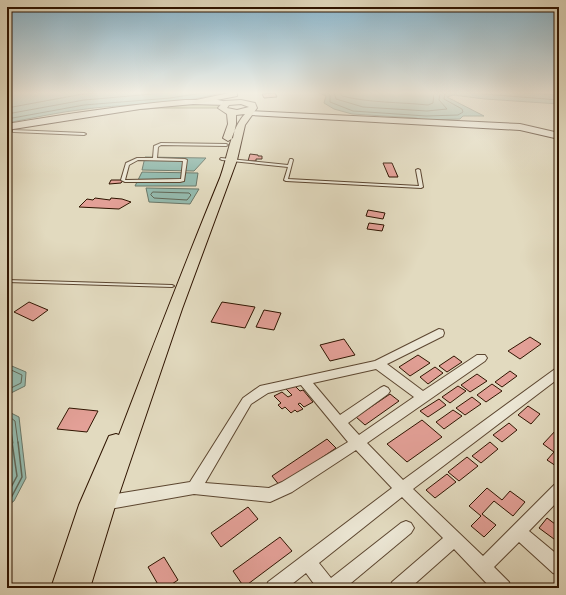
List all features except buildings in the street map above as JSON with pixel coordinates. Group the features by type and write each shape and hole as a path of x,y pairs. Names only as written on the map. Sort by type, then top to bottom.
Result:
{"main road":[{"path":"9,130 56,120"},
{"path":"9,130 65,120"},
{"path":"64,588 174,309 226,155 232,124 231,120"},
{"path":"77,588 97,504 140,388 172,286 226,155 243,120"},
{"path":"390,120 437,124 520,127 559,136"}],"street":[{"path":"194,488 247,401 264,389 378,364 439,333"},
{"path":"97,504 194,488 270,495 287,487 357,443 481,358"},
{"path":"378,364 424,398"},
{"path":"274,588 403,488 559,372"},
{"path":"304,380 357,443 483,566 503,588"},
{"path":"339,423 384,391"},
{"path":"483,566 559,490"},
{"path":"332,588 406,528"},
{"path":"518,531 559,566"},
{"path":"398,588 454,538"},
{"path":"308,563 328,588"}],"lane":[{"path":"9,130 84,134"},
{"path":"155,159 156,146 161,144 290,166"},
{"path":"136,159 155,159 186,160 183,180 135,182 123,180 127,164 136,159"},
{"path":"291,160 286,180 421,187 418,170"},
{"path":"7,281 172,286"}],"water":[{"path":"7,120 23,120 7,123"},
{"path":"145,157 206,158 194,171 142,170"},
{"path":"142,172 198,173 196,186 135,186"},
{"path":"146,188 199,189 190,204 149,202"},
{"path":"7,364 26,372 25,386 7,395"},
{"path":"7,411 19,417 26,478 14,501 7,506"}]}
